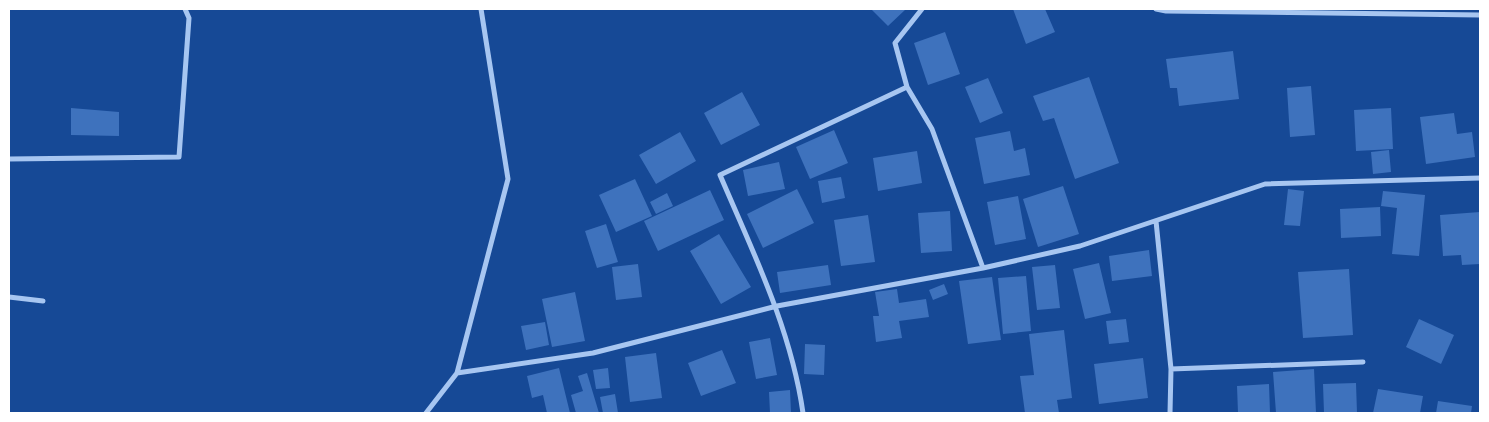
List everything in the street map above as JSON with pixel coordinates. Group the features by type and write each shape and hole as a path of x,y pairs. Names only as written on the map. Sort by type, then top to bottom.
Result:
{"street":[{"path":"9,159 179,157 189,18 185,9"},
{"path":"426,413 457,373 508,179 481,9"},
{"path":"922,9 895,43 906,87 932,128 983,268"},
{"path":"1156,9 1166,11 1480,15"},
{"path":"803,413 800,391 777,306 720,175 906,87"},
{"path":"457,373 593,353 777,306 983,268 1080,246 1265,184 1480,178"},
{"path":"1156,221 1170,369 1170,413"},
{"path":"9,297 43,301"},
{"path":"1170,369 1363,362"}],"building":[{"path":"871,9 906,9 888,26"},
{"path":"1013,9 1045,9 1055,32 1026,44"},
{"path":"945,32 960,74 928,85 914,43"},
{"path":"1233,51 1239,99 1179,106 1177,88 1170,88 1166,59"},
{"path":"1089,77 1119,163 1075,179 1054,118 1043,121 1033,96"},
{"path":"988,78 1003,113 980,123 965,87"},
{"path":"1311,86 1315,135 1290,137 1287,88"},
{"path":"742,92 760,125 721,145 704,113"},
{"path":"71,108 119,112 119,136 71,135"},
{"path":"1391,108 1393,149 1356,151 1354,110"},
{"path":"1454,113 1457,134 1472,132 1475,157 1426,164 1420,117"},
{"path":"834,130 848,163 810,179 796,147"},
{"path":"1010,131 1014,151 1025,148 1030,175 984,184 975,138"},
{"path":"680,132 696,161 656,184 639,155"},
{"path":"1389,150 1391,172 1373,174 1371,152"},
{"path":"917,151 922,183 878,191 873,158"},
{"path":"779,162 785,189 748,196 743,170"},
{"path":"841,177 845,198 822,203 818,181"},
{"path":"635,179 652,216 616,232 599,195"},
{"path":"1063,186 1079,234 1038,247 1023,199"},
{"path":"797,189 814,223 763,248 747,214"},
{"path":"1288,189 1304,191 1300,226 1284,225"},
{"path":"710,190 724,220 658,251 644,221"},
{"path":"1383,191 1425,195 1419,256 1392,254 1397,208 1381,206"},
{"path":"667,193 673,206 656,214 650,202"},
{"path":"1018,196 1026,239 995,245 987,202"},
{"path":"1380,207 1381,236 1341,238 1340,209"},
{"path":"950,211 952,251 921,253 918,213"},
{"path":"1480,212 1480,264 1462,265 1461,255 1443,256 1440,215"},
{"path":"868,215 875,262 841,266 834,220"},
{"path":"606,224 618,262 597,268 585,231"},
{"path":"719,234 751,287 721,304 690,251"},
{"path":"1149,250 1152,276 1112,281 1109,256"},
{"path":"1099,263 1111,313 1085,319 1073,269"},
{"path":"638,264 642,297 616,300 612,267"},
{"path":"828,265 831,285 780,293 777,272"},
{"path":"1055,265 1060,308 1037,310 1032,267"},
{"path":"1349,269 1353,335 1303,338 1298,272"},
{"path":"1026,276 1031,331 1003,334 998,278"},
{"path":"992,277 1001,340 968,344 959,281"},
{"path":"944,284 948,294 933,300 929,290"},
{"path":"897,289 899,303 926,299 929,317 899,321 902,338 876,342 873,316 879,316 875,292"},
{"path":"575,292 585,341 552,347 542,299"},
{"path":"1126,319 1129,342 1109,344 1106,321"},
{"path":"1419,319 1454,335 1441,364 1406,347"},
{"path":"545,322 549,345 526,350 521,326"},
{"path":"1064,330 1072,398 1057,400 1059,413 1025,413 1020,376 1034,375 1029,334"},
{"path":"770,338 777,375 756,379 749,342"},
{"path":"805,344 825,345 824,375 804,374"},
{"path":"722,350 736,383 701,396 688,363"},
{"path":"656,353 662,398 630,402 625,357"},
{"path":"1143,358 1148,398 1099,404 1094,364"},
{"path":"559,368 570,413 547,413 543,395 532,398 527,376"},
{"path":"608,368 610,388 596,389 593,370"},
{"path":"1314,369 1316,413 1276,413 1273,372"},
{"path":"587,373 599,413 576,413 571,395 583,391 578,376"},
{"path":"1356,383 1357,413 1324,413 1323,384"},
{"path":"1269,384 1270,413 1238,413 1237,386"},
{"path":"1378,389 1423,396 1420,413 1373,413"},
{"path":"790,390 791,413 770,413 769,392"},
{"path":"615,394 618,413 603,413 600,397"},
{"path":"1438,401 1472,406 1471,413 1436,413"}]}
